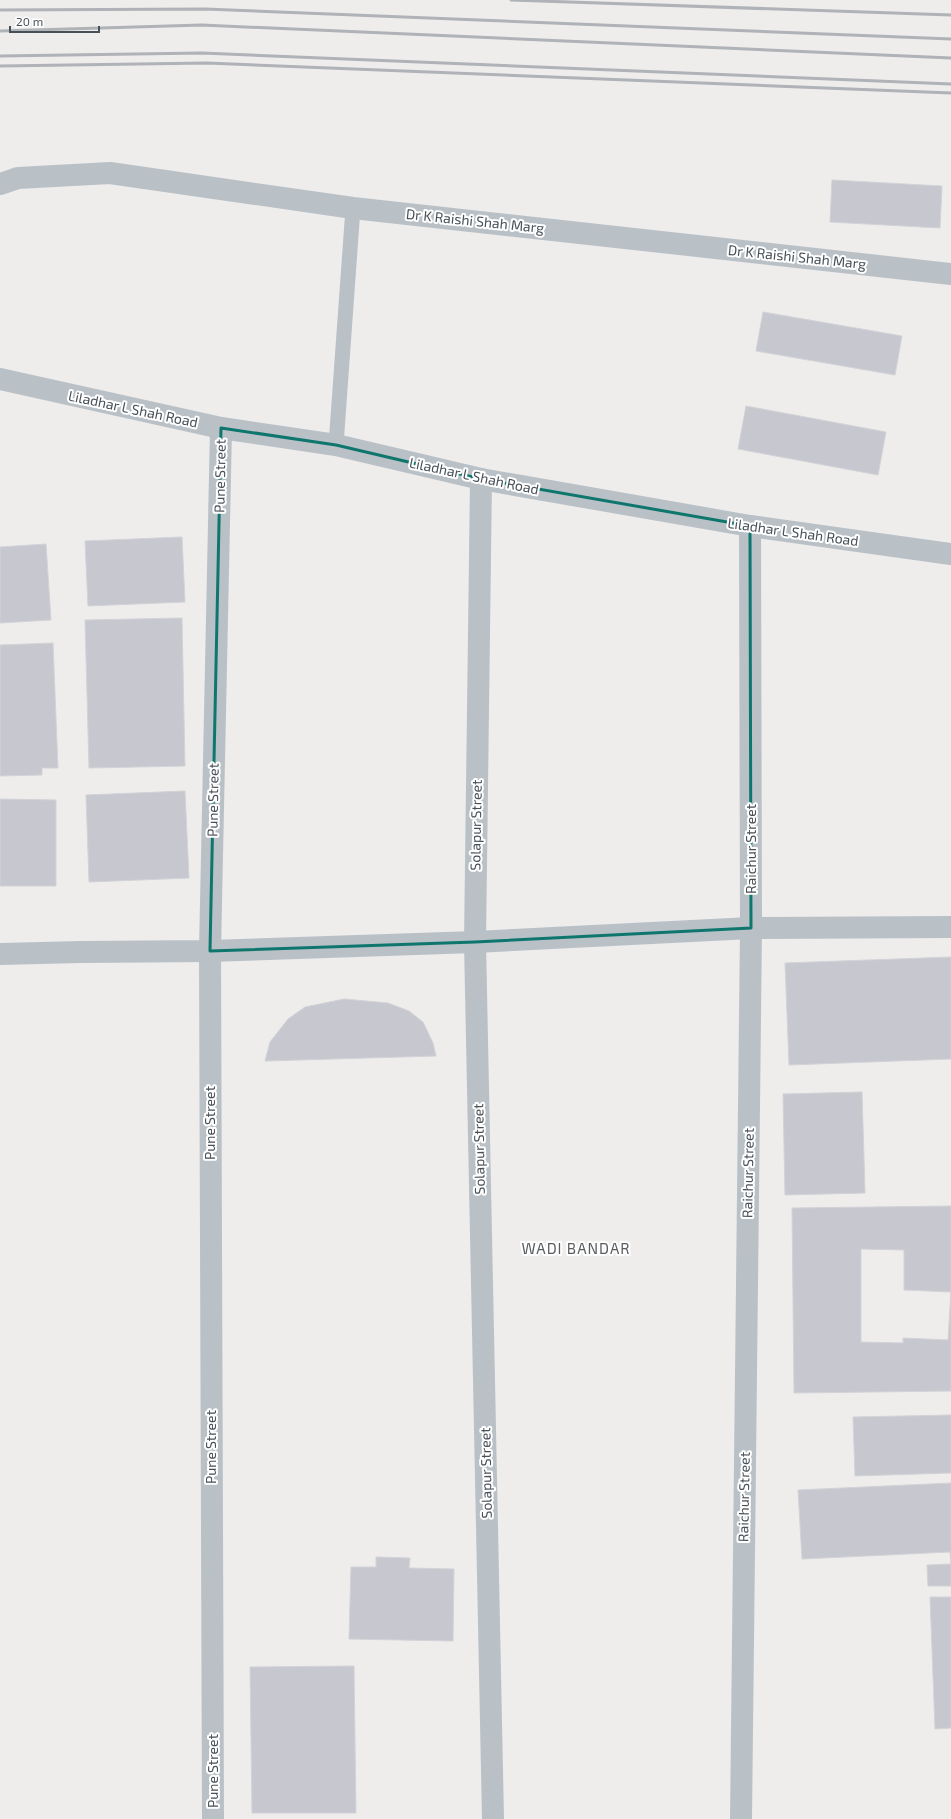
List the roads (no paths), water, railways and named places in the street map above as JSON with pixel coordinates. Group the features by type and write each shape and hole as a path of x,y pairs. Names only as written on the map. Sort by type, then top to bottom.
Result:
{"street":[{"name":"Dr K Raishi Shah Marg","path":"0,184 18,178 110,173 353,208 951,274"},
{"name":"Liladhar L Shah Road","path":"0,379 221,428 336,445 481,479 750,526 951,554"},
{"name":"Pune Street","path":"213,1819 210,951 221,428"},
{"name":"Solapur Street","path":"481,479 475,942 493,1819"},
{"name":"Raichur Street","path":"741,1819 751,928 750,526"},
{"path":"0,954 210,951 475,942 751,928 951,927"}],"lane":[{"path":"336,445 353,208"}],"railway":[{"path":"511,0 951,15"},
{"path":"0,10 205,9 951,39"},
{"path":"0,31 202,25 951,58"},
{"path":"0,56 202,53 951,84"},
{"path":"0,66 207,63 951,93"}],"district":[{"name":"WADI BANDAR","path":"576,1249"}]}
